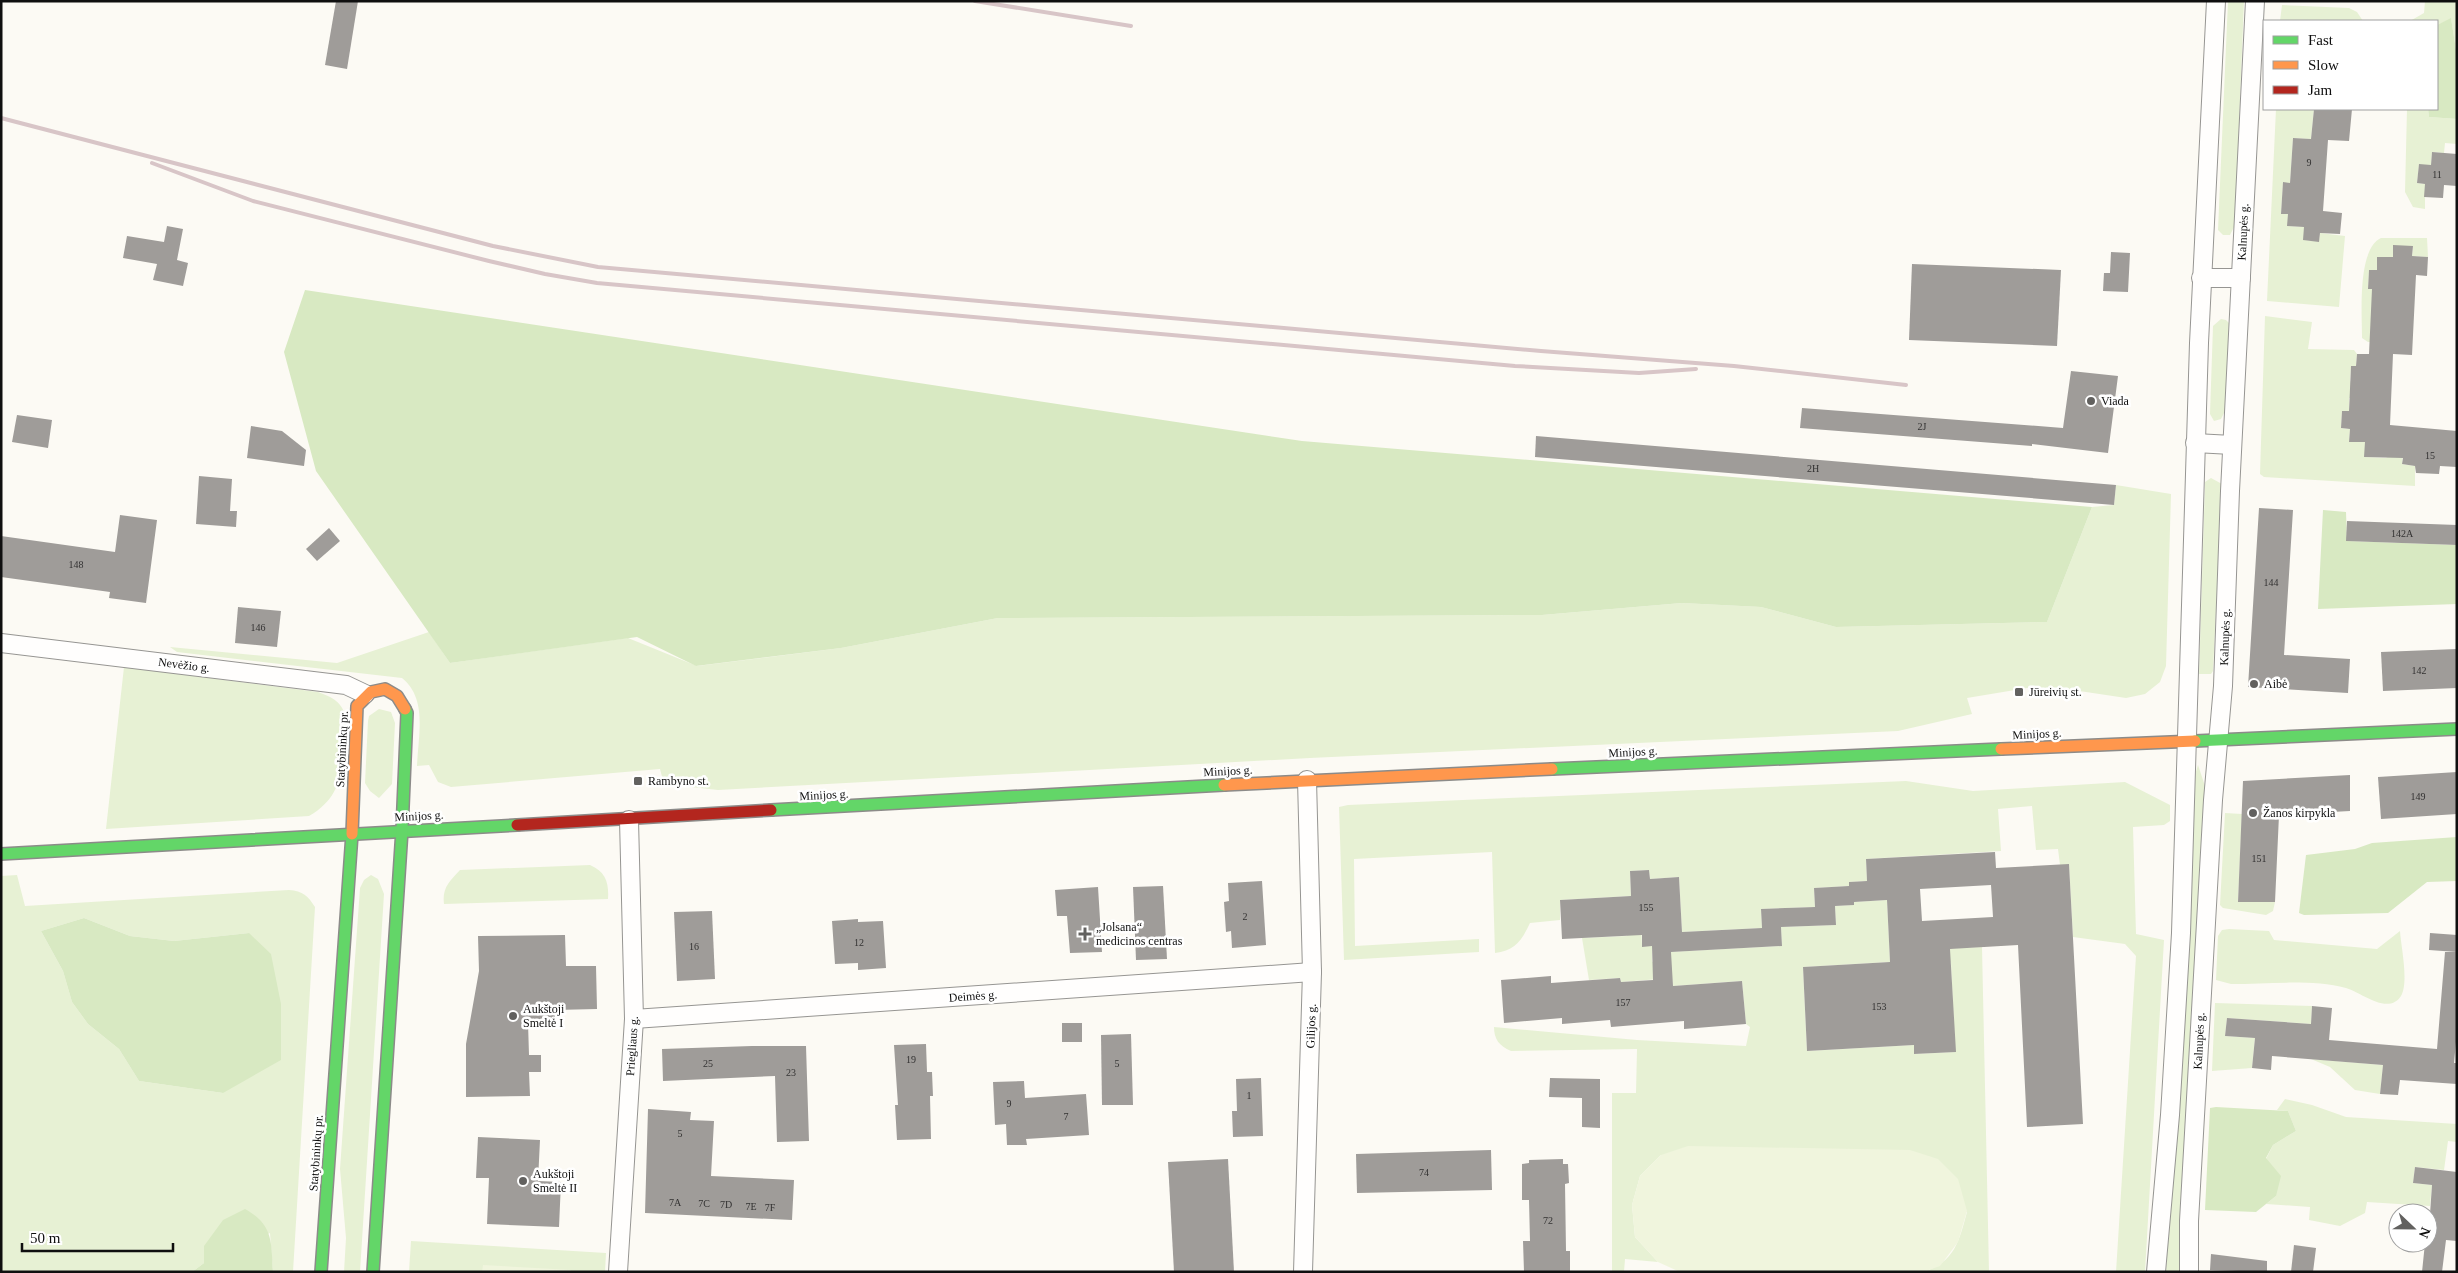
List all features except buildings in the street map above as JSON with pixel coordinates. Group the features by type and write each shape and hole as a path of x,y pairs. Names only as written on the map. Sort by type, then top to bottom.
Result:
{"main road":[{"path":"365,694 380,688 392,692 402,700 407,712 402,830 372,1272"},
{"name":"Statybininkų pr.","path":"321,1272 352,834 357,706 365,694"},
{"name":"Minijos g.","path":"1,854 402,830 629,820 1307,780 2457,729"}],"street":[{"name":"Kalnupės g.","path":"2156,1272 2170,1115 2181,934 2201,278 2216,1"},
{"name":"Kalnupės g.","path":"2189,1272 2189,1220 2212,800 2219,739 2255,1"},
{"path":"2201,278 2241,278"},
{"path":"2195,443 2232,445"},
{"name":"Nevėžio g.","path":"1,643 346,686 365,694"},
{"name":"Gilijos g.","path":"1303,1272 1312,972 1307,780"},
{"name":"Priegliaus g.","path":"618,1272 634,1019 629,820"},
{"name":"Deimės g.","path":"634,1019 1312,972"}],"green space":[{"path":"2228,1 2244,1 2235,225 2230,235 2223,235 2218,230"},
{"path":"2425,1 2457,1 2457,56 2451,19 2438,25 2438,20 2412,20 2424,13"},
{"path":"2282,5 2349,8 2357,12 2362,20 2280,20"},
{"path":"2451,18 2457,56 2457,119 2429,117 2428,110 2438,110 2438,24"},
{"path":"2276,110 2314,110 2311,139 2293,138 2290,183 2283,183 2281,213 2288,214 2288,226 2304,227 2304,240 2319,241 2320,233 2345,236 2339,307 2267,301"},
{"path":"2407,110 2428,110 2429,117 2457,119 2457,144 2445,143 2444,153 2432,152 2431,165 2419,165 2417,183 2425,184 2425,209 2413,207 2405,192"},
{"path":"2381,238 2427,238 2428,257 2412,256 2413,246 2393,246 2393,257 2377,257 2377,270 2369,270 2368,288 2372,289 2375,342 2368,342 2362,338 2362,283 2368,255 2373,244"},
{"path":"305,290 1302,441 2092,507 2047,622 1836,627 1761,607 1682,603 1542,615 998,618 841,648 696,666 637,637 450,663 316,471 284,352"},
{"path":"2265,316 2312,322 2308,349 2354,350 2357,354 2356,366 2351,367 2350,380 2355,398 2349,398 2349,411 2342,411 2341,428 2350,429 2349,442 2365,442 2365,457 2386,458 2404,446 2402,464 2415,466 2415,486 2264,477 2260,474"},
{"path":"2221,319 2229,323 2226,409 2221,419 2214,421 2210,414 2213,326"},
{"path":"2211,478 2222,484 2213,671 2211,674 2199,674 2205,482"},
{"path":"2116,485 2171,494 2166,666 2160,682 2145,694 2126,698 2066,689 2027,688 1967,698 1972,714 1898,731 1310,758 718,790 664,784 660,769 451,787 438,782 429,765 417,766 420,731 418,707 415,696 402,678 177,652 170,647 337,663 429,632 450,663 628,638 697,666 841,648 998,618 1542,615 1682,603 1761,607 1836,627 2047,622 2092,507 2114,505"},
{"path":"2323,510 2346,512 2347,541 2457,545 2457,604 2318,609"},
{"path":"124,667 318,692 332,698 340,704 346,719 341,774 331,797 322,807 309,816 106,829"},
{"path":"379,709 391,712 395,723 392,784 379,798 370,791 365,783 368,721 369,716"},
{"path":"2198,765 2206,789 2181,1272 2166,1272 2192,785"},
{"path":"1906,781 1973,791 2125,782 2170,805 2170,821 2164,825 2133,827 2136,934 2164,940 2145,1272 2116,1272 2136,956 2125,944 2073,937 2069,865 2060,865 2058,849 2036,850 2032,806 1998,809 2001,851 1866,859 1867,881 1849,882 1849,886 1814,888 1815,907 1761,909 1762,928 1682,932 1679,877 1650,879 1649,870 1630,871 1631,896 1560,900 1560,920 1530,923 1517,944 1508,950 1495,953 1492,852 1354,859 1355,946 1479,939 1479,952 1344,960 1339,807 1348,805"},
{"path":"2225,813 2242,814 2238,901 2275,902 2273,911 2266,915 2223,908 2220,905"},
{"path":"2457,837 2457,881 2427,882 2388,913 2304,915 2299,913 2306,855 2355,849 2372,843"},
{"path":"590,865 603,875 607,883 608,899 444,904 445,889 460,870"},
{"path":"17,875 25,906 289,890 302,893 315,907 293,1272 273,1272 270,1233 204,1263 192,1272 1,1272 1,876","holes":["84,918 130,936 174,941 249,933 223,1093 139,1081 119,1049 88,1024 72,1002 63,971 41,931"]},
{"path":"371,875 378,879 384,894 360,1272 344,1272 346,1238 340,1169 360,888 364,880"},
{"path":"1887,900 1890,962 1803,967 1807,1051 1914,1045 1915,1054 1955,1052 1951,963 1938,949 1982,947 1989,1272 1923,1272 1934,1268 1949,1256 1958,1241 1967,1212 1661,1155 1640,1176 1632,1205 1635,1237 1658,1262 1625,1259 1624,1272 1612,1272 1612,1093 1636,1093 1637,1049 1511,1051 1498,1042 1494,1027 1637,1040 1746,1046 1750,1027 1746,1024 1742,981 1673,986 1672,978 1621,982 1620,978 1589,980 1582,938 1627,936 1627,925 1641,924 1642,946 1652,946 1652,962 1669,952 1782,946 1781,927 1836,925 1835,906 1853,905 1854,902"},
{"path":"84,918 130,936 174,941 249,933 271,954 281,1004 281,1060 223,1093 139,1081 119,1049 88,1024 72,1002 63,971 41,931"},
{"path":"2222,930 2269,931 2274,940 2377,949 2400,931 2404,964 2404,982 2401,996 2396,1002 2389,1004 2374,1001 2352,990 2333,985 2304,983 2231,984 2216,980 2218,936"},
{"path":"2215,1003 2312,1006 2311,1024 2227,1018 2225,1036 2255,1038 2252,1068 2212,1071"},
{"path":"2311,1059 2383,1065 2380,1094 2355,1090 2330,1067"},
{"path":"2285,1099 2312,1105 2346,1117 2457,1124 2457,1142 2448,1141 2444,1170 2415,1167 2413,1183 2432,1185 2430,1203 2367,1202 2365,1213 2340,1226 2309,1220 2310,1207 2266,1204 2276,1196 2266,1159 2273,1145 2296,1131 2288,1111 2277,1110"},
{"path":"2210,1108 2288,1111 2296,1131 2273,1145 2266,1158 2281,1176 2276,1196 2256,1212 2205,1210"},
{"path":"1688,1146 1910,1150 1938,1159 1958,1179 1967,1211 1958,1242 1940,1266 1923,1272 1680,1272 1658,1262 1635,1237 1632,1205 1640,1176 1661,1155"},
{"path":"245,1209 254,1215 266,1228 271,1244 273,1272 192,1272 204,1263 204,1246 223,1220"},
{"path":"411,1241 606,1253 605,1272 409,1272"},
{"path":"483,1265 571,1270 571,1272 482,1272"}],"railway":[{"path":"975,1 1131,26"},
{"path":"1,118 493,246 598,267 1541,351 1734,366 1906,385"},
{"path":"152,163 253,201 489,261 545,274 597,283 1515,366 1639,373 1696,369"}],"traffic: fast":[{"path":"402,830 407,713 405,709"},
{"path":"2195,741 2457,729"},
{"path":"1552,769 2001,749"},
{"path":"771,810 1224,785"},
{"path":"1,854 517,825"},
{"path":"373,1272 402,830"},
{"path":"321,1272 352,834"}],"traffic: slow":[{"path":"352,834 357,706 371,692 385,689 397,696 405,709"},
{"path":"2001,749 2195,741"},
{"path":"1224,785 1552,769"}],"traffic: jam":[{"path":"517,825 771,810"}],"place":[{"name":"Viada","path":"2091,401"},
{"name":"Aibė","path":"2254,684"},
{"name":"Jūreivių st.","path":"2019,692"},
{"name":"Rambyno st.","path":"638,781"},
{"name":"Žanos kirpykla","path":"2253,813"},
{"name":"„Jolsana“ medicinos centras","path":"1085,934"},
{"name":"Aukštoji Smeltė I","path":"513,1016"},
{"name":"Aukštoji Smeltė II","path":"523,1181"}]}
